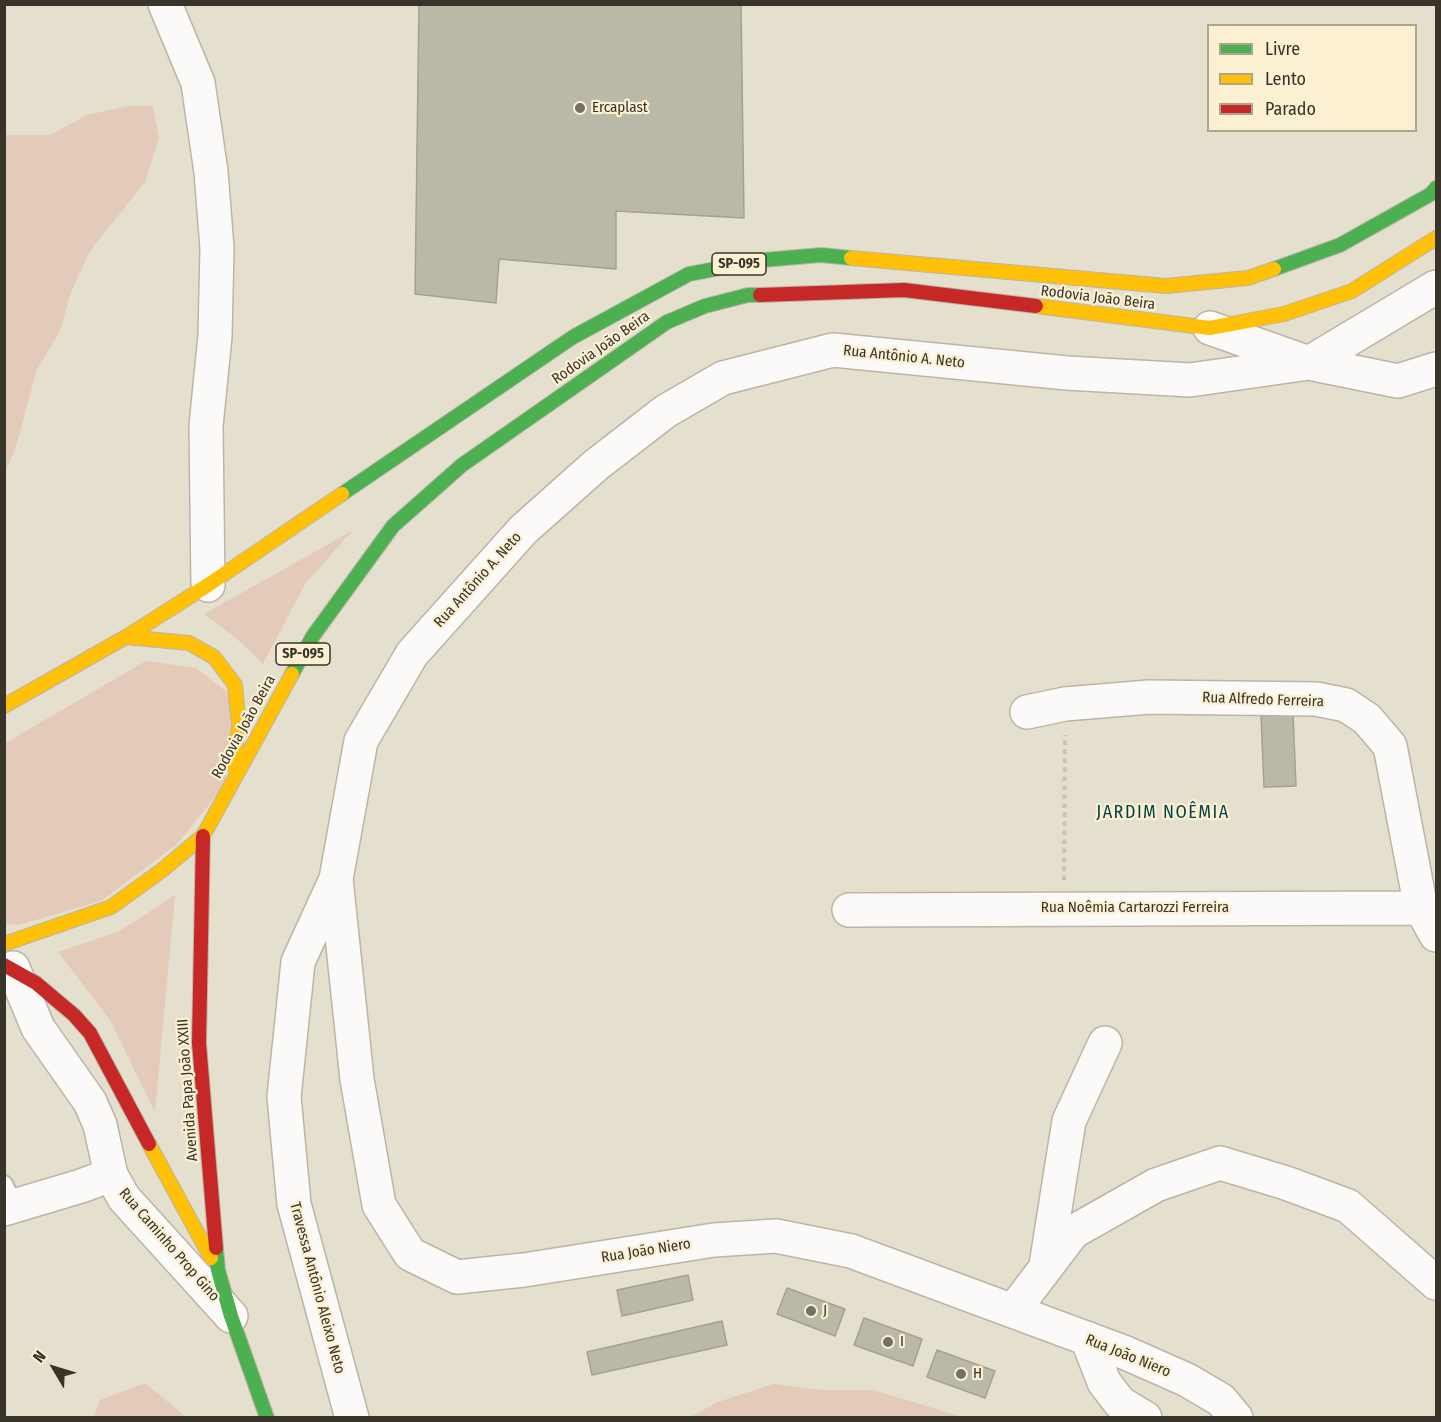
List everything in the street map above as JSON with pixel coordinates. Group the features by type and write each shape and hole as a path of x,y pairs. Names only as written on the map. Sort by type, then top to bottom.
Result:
{"main road":[{"name":"Rodovia João Beira","path":"4,706 126,637 208,585 573,337 689,274 763,260 821,255 1166,286 1248,278 1340,245 1431,194 1437,188"},
{"name":"Rodovia João Beira","path":"7,959 111,907 161,871 203,836 313,636 393,526 462,465 667,322 705,306 748,295 904,290 1210,328 1284,314 1352,291 1437,238"},
{"path":"126,637 189,643 214,657 235,685 239,726 227,790"},
{"name":"Avenida Papa João XXIII","path":"203,836 199,1043 218,1270 231,1316 267,1418"},
{"name":"Avenida Papa João XXIII","path":"7,959 74,1014 90,1034 218,1270"}],"street":[{"path":"165,4 198,83 211,172 217,237 215,336 206,426 208,585"},
{"name":"Rua Antônio A. Neto","path":"336,879 361,741 412,654 523,530 596,465 666,411 723,378 833,350 1067,373 1190,380 1309,363 1437,287"},
{"path":"1210,328 1309,363 1398,381 1437,369"},
{"name":"Rua Alfredo Ferreira","path":"1027,712 1065,704 1149,697 1316,699 1346,705 1367,719 1390,746 1429,921"},
{"name":"Rua João Niero","path":"336,879 357,1079 379,1205 410,1254 457,1277 524,1270 714,1240 776,1236 851,1251 1126,1353 1187,1380 1221,1400 1236,1418"},
{"name":"Travessa Antônio Aleixo Neto","path":"336,879 298,962 284,1097 294,1204 351,1418"},
{"name":"Rua Noêmia Cartarozzi Ferreira","path":"849,910 1064,908 1429,921"},
{"path":"7,959 38,1028 90,1102 100,1125 111,1175"},
{"path":"1045,1269 1069,1121 1105,1043"},
{"path":"1013,1311 1073,1232 1156,1185 1220,1163 1286,1183 1348,1206 1437,1283"},
{"name":"Rua Caminho Prop Gino","path":"8,1200 81,1186 111,1175 124,1198 231,1316"},
{"path":"1087,1338 1104,1382 1120,1403 1145,1418"}],"path":[{"path":"1064,908 1065,704"}],"shaded area":[{"path":"128,106 153,106 159,138 145,182 90,251 71,292 60,331 37,369 15,450 5,472 5,135 50,135 87,115"},
{"path":"352,531 305,584 263,664 237,639 204,614"},
{"path":"146,661 196,668 232,696 225,785 177,844 101,901 19,925 5,924 4,744"},
{"path":"175,895 155,1112 110,1020 58,952 120,931"},
{"path":"145,1383 186,1417 94,1417 100,1400"},
{"path":"774,1384 822,1390 874,1390 962,1417 690,1417 718,1402"}],"building":[{"name":"Ercaplast","path":"419,4 741,4 744,218 616,211 616,269 499,259 496,303 415,294"},
{"path":"1293,714 1296,786 1264,787 1261,716"},
{"path":"688,1275 693,1300 622,1316 617,1290"},
{"name":"J","path":"787,1288 845,1309 835,1336 777,1314"},
{"name":"I","path":"864,1318 922,1339 913,1366 854,1345"},
{"path":"722,1321 727,1345 592,1375 587,1352"},
{"name":"H","path":"937,1350 995,1371 985,1398 927,1377"}],"traffic: fast":[{"path":"1274,269 1340,245 1431,194 1436,188"},
{"path":"342,494 573,337 689,274 763,260 821,255 851,258"},
{"path":"292,674 313,636 393,526 462,465 667,322 705,306 748,295 760,295"},
{"path":"216,1248 218,1270 231,1316 267,1418"}],"traffic: slow":[{"path":"1036,306 1210,328 1284,314 1352,291 1436,238"},
{"path":"851,258 1166,286 1248,278 1274,269"},
{"path":"4,706 126,637 208,585 342,494"},
{"path":"126,637 189,643 214,657 235,685 239,726 232,765"},
{"path":"4,944 111,907 161,871 203,836 292,674"},
{"path":"149,1144 211,1258"}],"traffic: jam":[{"path":"760,295 904,290 1036,306"},
{"path":"203,836 199,1043 216,1248"},
{"path":"4,965 36,983 74,1015 90,1033 149,1144"}],"place":[{"name":"Ercaplast","path":"580,108"},
{"name":"J","path":"811,1311"},
{"name":"I","path":"888,1342"},
{"name":"H","path":"961,1374"}],"district":[{"name":"JARDIM NOÊMIA","path":"1163,813"}]}
